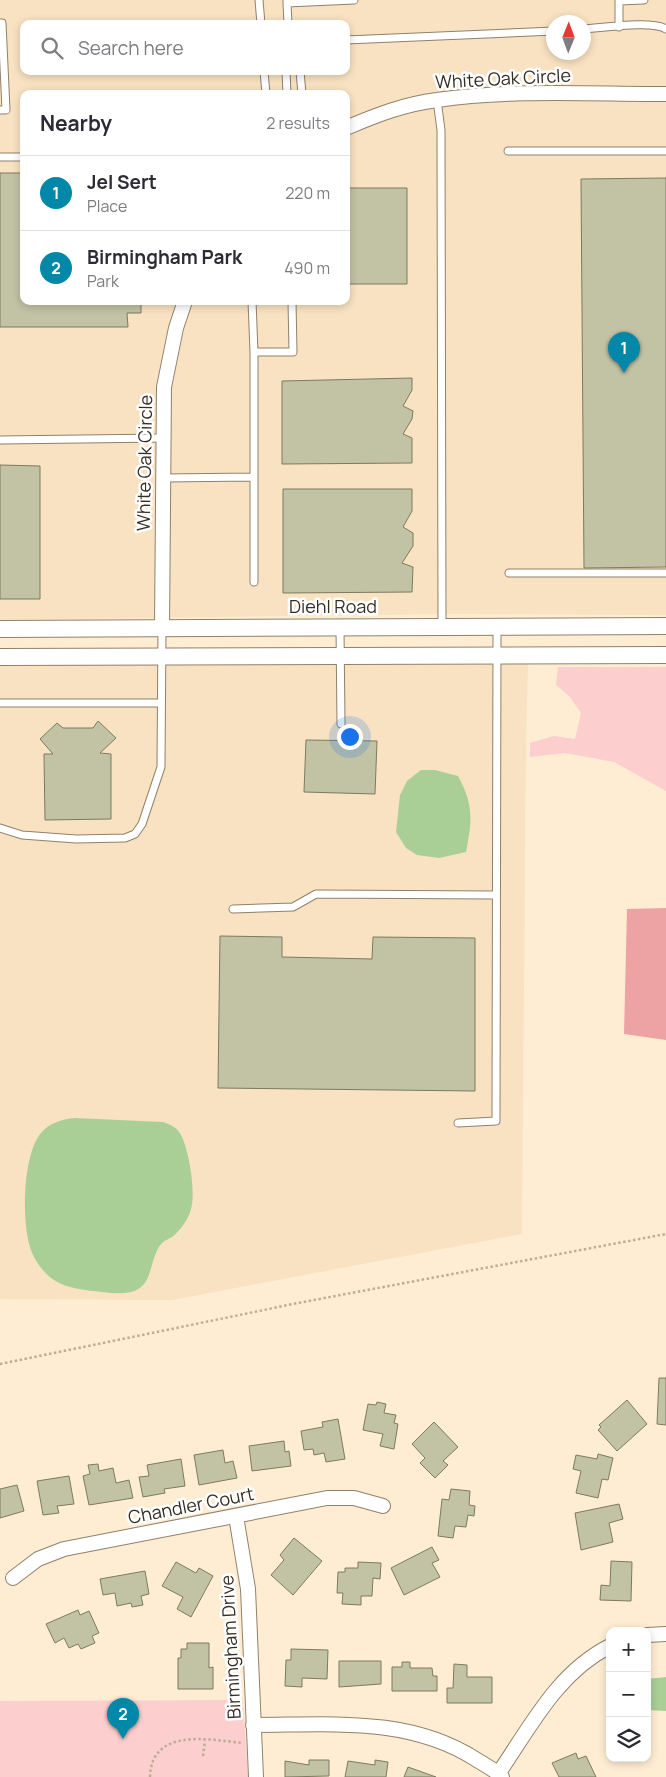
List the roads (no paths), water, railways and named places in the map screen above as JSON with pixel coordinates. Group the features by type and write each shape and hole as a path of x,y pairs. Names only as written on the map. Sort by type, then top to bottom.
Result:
{"street":[{"name":"White Oak Circle","path":"350,126 378,114 437,100 508,95 666,94"},
{"name":"White Oak Circle","path":"162,628 164,398 168,363 184,305"},
{"name":"Diehl Road","path":"0,629 666,626"},
{"path":"0,657 666,654"},
{"name":"Chandler Court","path":"13,1578 38,1559 64,1549 340,1497 383,1506"},
{"name":"Birmingham Drive","path":"236,1516 248,1589 256,1777"},
{"path":"651,1635 666,1634"},
{"path":"253,1725 366,1725 403,1730 451,1745 500,1775 558,1685 584,1661 606,1648"}],"lane":[{"path":"259,0 261,20"},
{"path":"288,20 287,2 354,0"},
{"path":"619,27 619,1 644,0"},
{"path":"0,24 2,23 2,72 6,110 0,110"},
{"path":"591,29 662,26 666,29"},
{"path":"350,40 546,31"},
{"path":"264,75 266,90"},
{"path":"286,75 287,90"},
{"path":"300,75 302,90"},
{"path":"437,100 441,130 442,627"},
{"path":"508,151 666,150"},
{"path":"0,157 20,157"},
{"path":"252,305 254,352 254,582"},
{"path":"254,352 293,352 292,305"},
{"path":"0,440 163,438"},
{"path":"164,478 253,477"},
{"path":"509,573 666,573"},
{"path":"458,1123 496,1121 497,626"},
{"path":"340,627 341,724"},
{"path":"0,828 22,835 76,839 125,838 135,834 142,824 161,767 162,628"},
{"path":"0,703 162,703"},
{"path":"233,908 293,907 316,894 495,895"}],"place":[{"name":"Jel Sert","path":"624,373"},
{"name":"Birmingham Park","path":"123,1739"}]}
